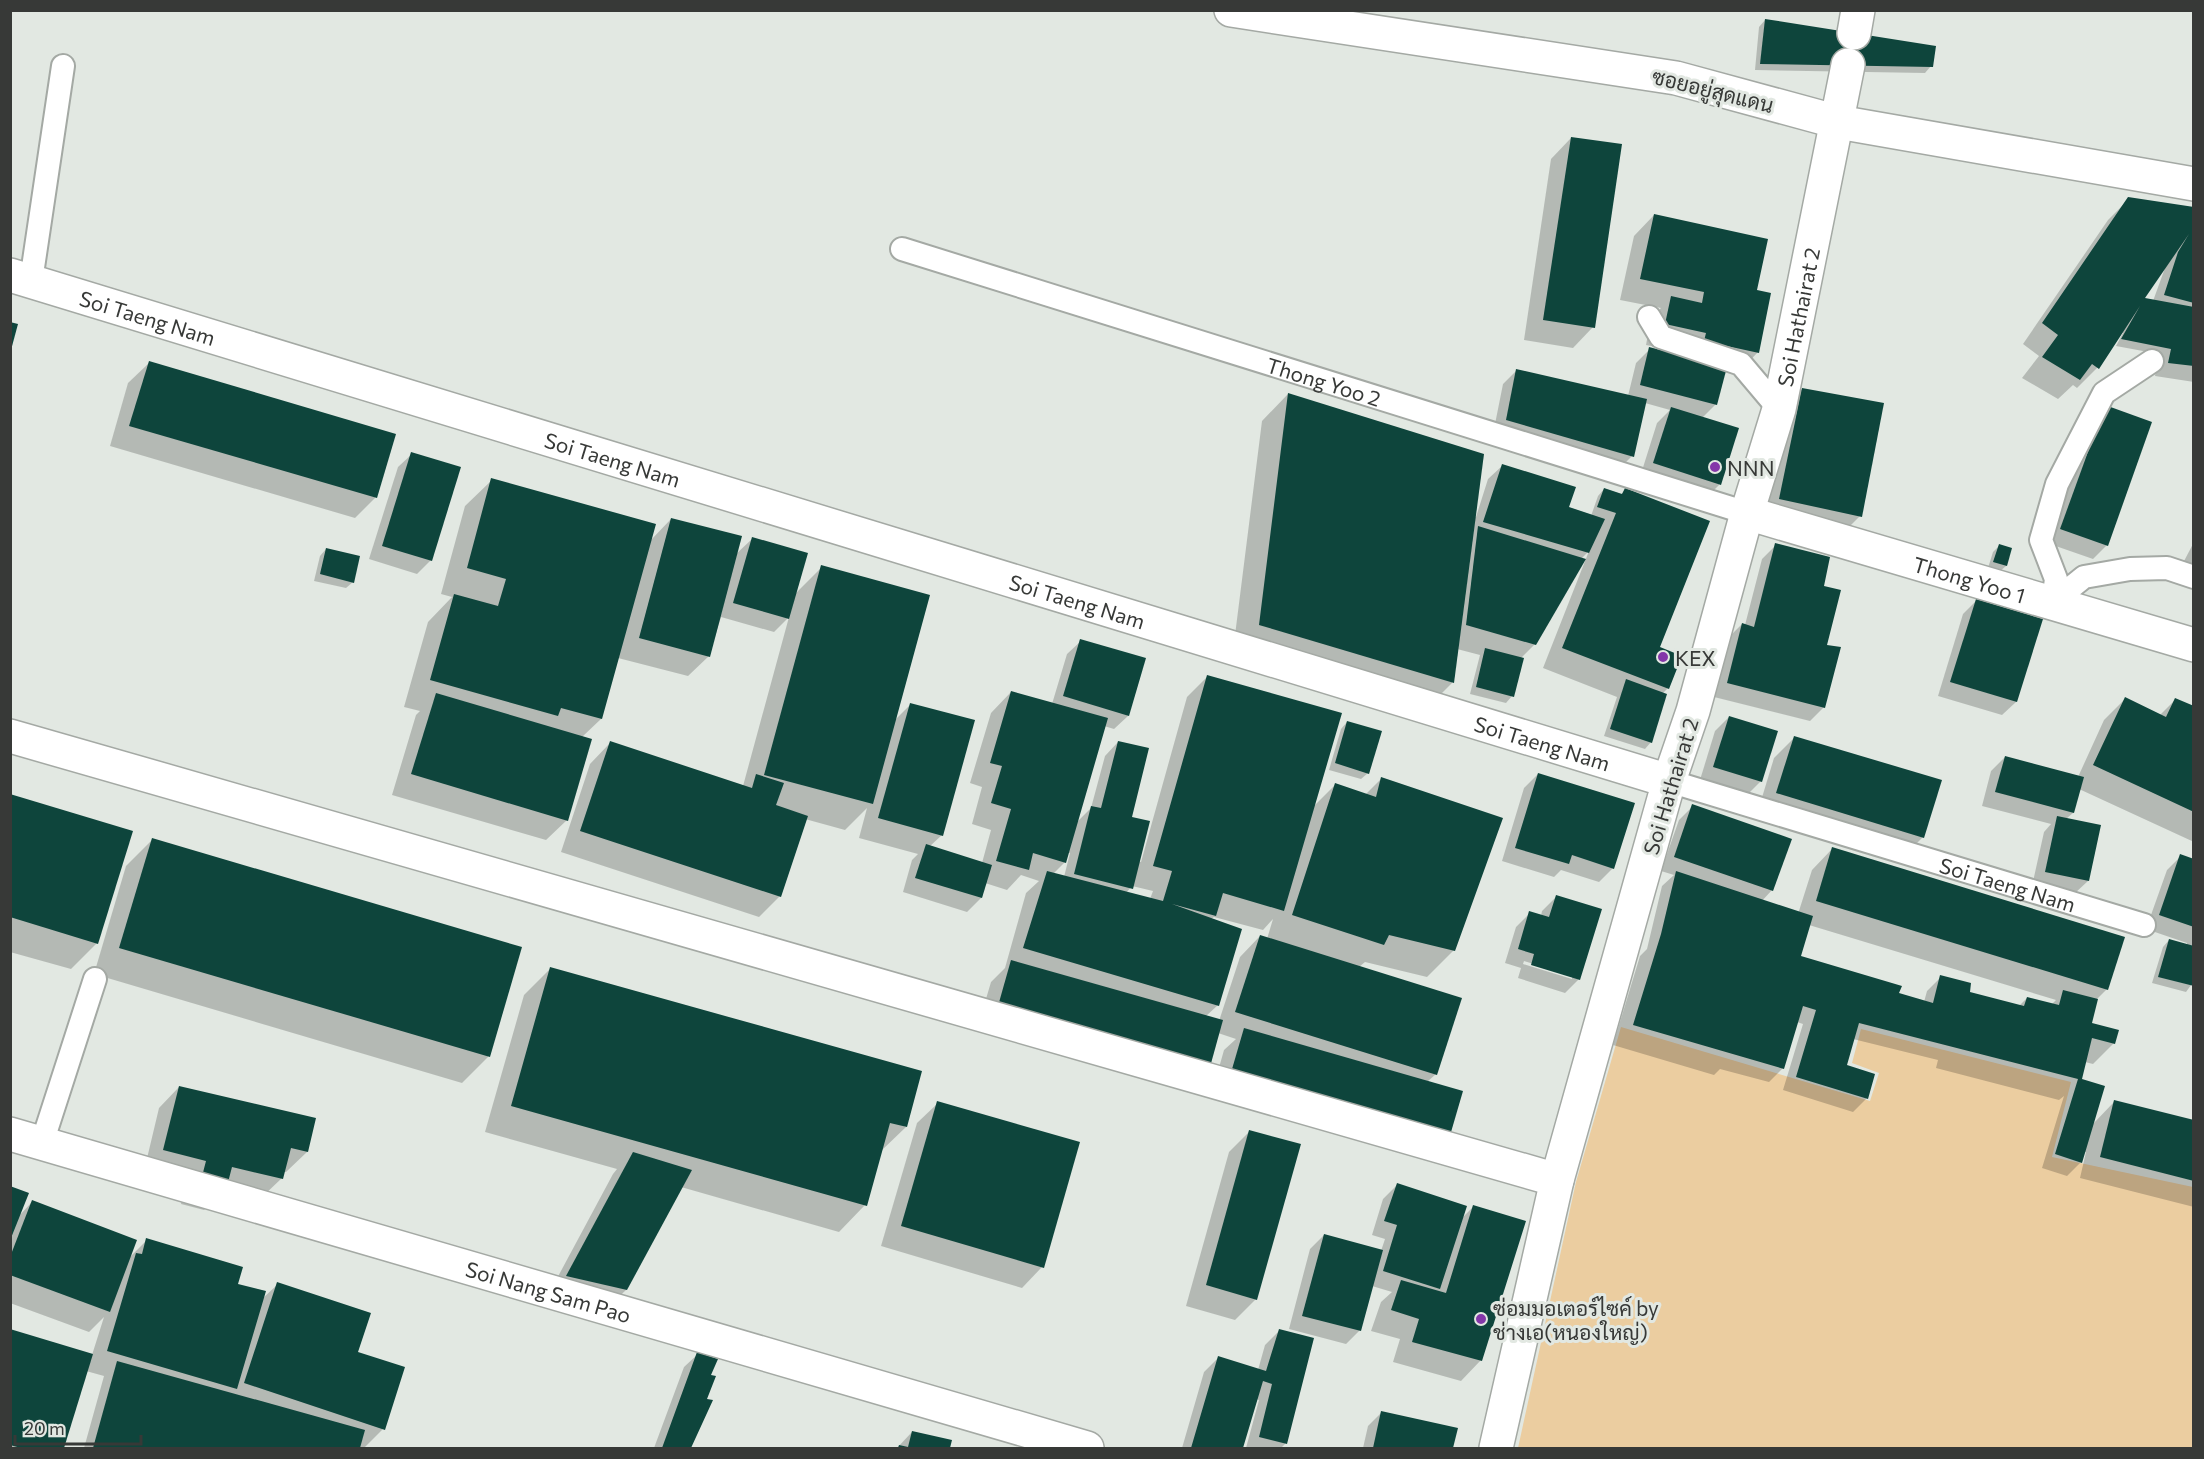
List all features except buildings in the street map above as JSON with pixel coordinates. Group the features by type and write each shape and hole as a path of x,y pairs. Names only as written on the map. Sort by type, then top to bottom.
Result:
{"street":[{"name":"ซอยอยู่สุดแดน","path":"1231,10 1288,15 1676,78 1838,122 2193,184"},
{"name":"Soi Hathairat 2","path":"1496,1449 1557,1180 1669,781 1693,711 1747,513 1779,409 1848,65"},
{"name":"Soi Taeng Nam","path":"21,278 1669,781"},
{"name":"Thong Yoo 1","path":"1747,513 2193,645"},
{"path":"10,736 1557,1180"},
{"name":"Soi Nang Sam Pao","path":"10,1134 1087,1449"}],"lane":[{"path":"21,278 63,66"},
{"name":"Thong Yoo 2","path":"902,249 1747,513"},
{"path":"1648,317 1661,337 1741,364 1779,409"},
{"path":"2053,602 2056,579 2041,540 2057,484 2104,393 2152,361"},
{"path":"2053,602 2084,577 2130,569 2167,568 2193,577"},
{"name":"Soi Taeng Nam","path":"1669,781 2144,925"},
{"path":"42,1143 95,979"}],"shaded area":[{"path":"1621,1027 1870,1101 1879,1073 1852,1063 1861,1029 2071,1082 2052,1157 2193,1187 2193,1448 1518,1448 1576,1182"}],"place":[{"name":"NNN","path":"1715,467"},
{"name":"KEX","path":"1663,657"},
{"name":"ซ่อมมอเตอร์ไซค์ by ช่างเอ(หนองใหญ่)","path":"1481,1319"}]}
